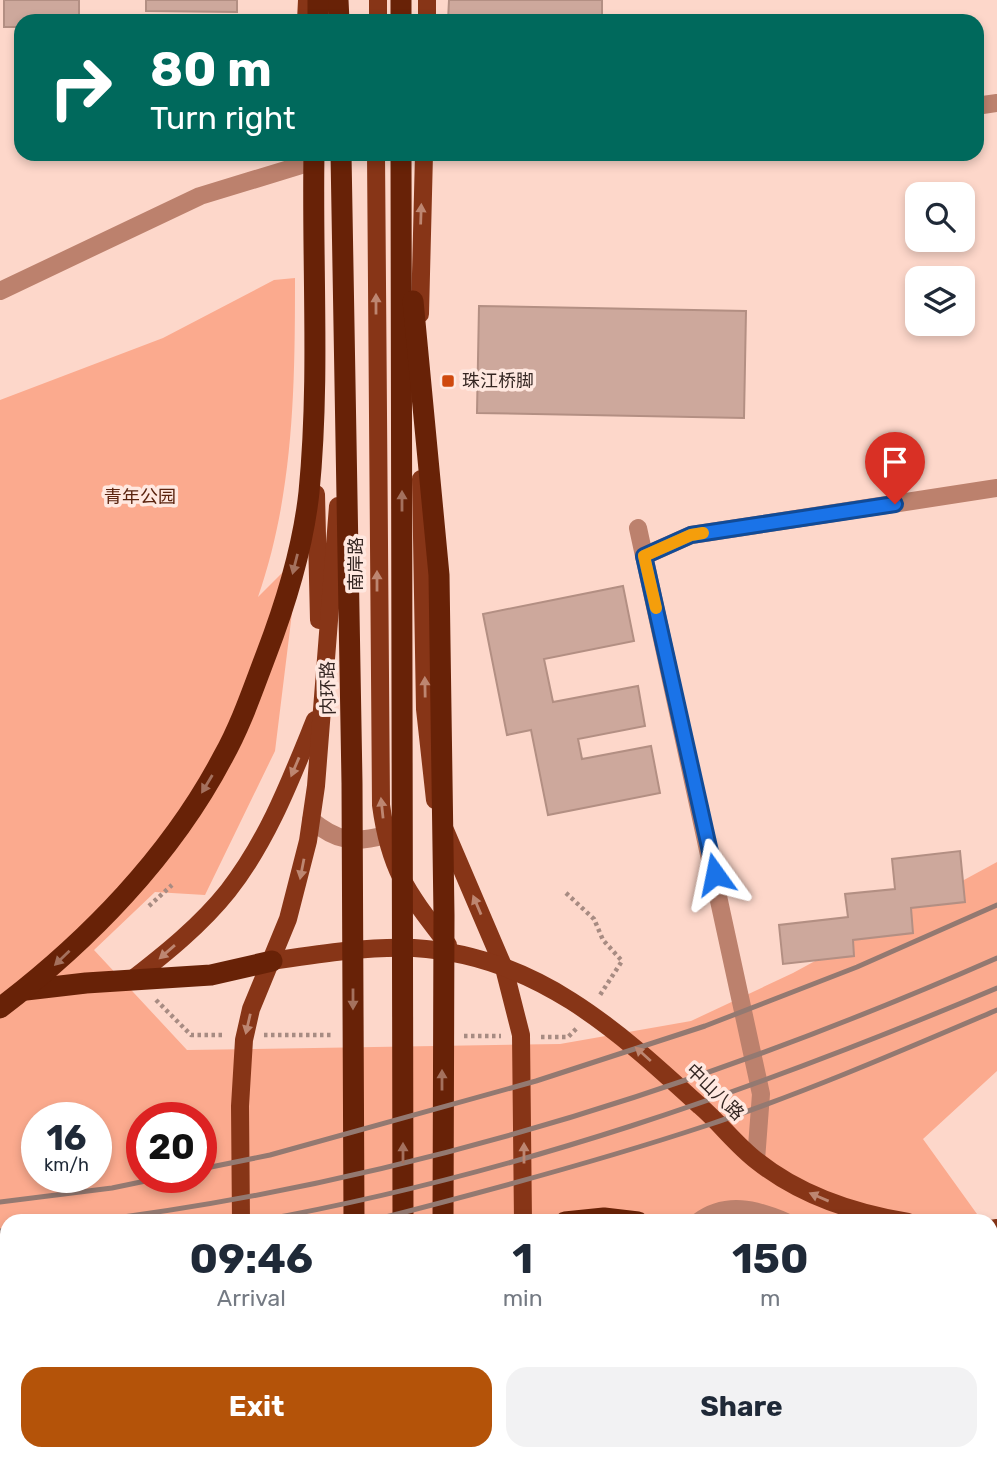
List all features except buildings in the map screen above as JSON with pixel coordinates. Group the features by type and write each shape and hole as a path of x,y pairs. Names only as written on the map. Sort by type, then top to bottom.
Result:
{"highway":[{"path":"0,1008 67,953 159,853 223,757 273,635 303,531 310,469 308,161"},
{"name":"内环路","path":"340,161 352,783 354,1214"},
{"path":"401,161 403,1214"},
{"path":"400,202 428,439 439,575 444,915 443,1214"},
{"path":"0,996 35,988 211,975 272,961"}],"main road":[{"path":"130,981 194,927 244,870 265,833 321,704 308,161"},
{"name":"南岸路","path":"241,1214 240,1093 244,1040 251,1009 272,961 300,881 311,820 338,515 340,161"},
{"name":"南岸路","path":"376,161 378,732 385,835 393,865 415,902 454,954"},
{"path":"376,225 417,161"},
{"path":"422,161 419,281 425,709 429,761 436,802 448,839 504,968 521,1035 523,1214"},
{"path":"376,358 419,281"},
{"name":"中山八路","path":"272,961 368,950 414,948 454,954 504,968 578,1003 643,1054 756,1160 782,1179 843,1207 873,1214"}],"street":[{"path":"0,291 200,196 297,161"},
{"path":"644,556 691,535 997,488"},
{"path":"638,527 761,1094 756,1160"},
{"path":"311,820 344,841 364,841 385,835"},
{"path":"708,1214 728,1208 752,1209 765,1214"}],"path":[{"path":"566,893 594,919 603,940 622,961"}],"green space":[{"name":"青年公园","path":"295,278 293,399 286,479 270,558 258,597 299,556 275,751 205,895 155,892 94,950 187,1050 560,1044 691,1021 793,973 997,862 997,1071 923,1139 977,1214 0,1214 0,400 163,338 274,280"}],"railway":[{"path":"217,1166 270,1155 536,1081 705,1026 857,967 997,905"},
{"path":"140,1214 319,1183 435,1156 550,1124 664,1088 776,1048 997,958"},
{"path":"292,1214 443,1180 538,1155 631,1126 815,1061 997,988"},
{"path":"396,1214 621,1153 705,1126 816,1086 997,1010"},
{"path":"0,1202 126,1185"}],"slow traffic":[{"path":"656,608 644,556 691,535 703,533"}],"place":[{"name":"珠江桥脚","path":"448,381"}],"route":[{"path":"715,874 644,556 691,535 895,504"}]}
